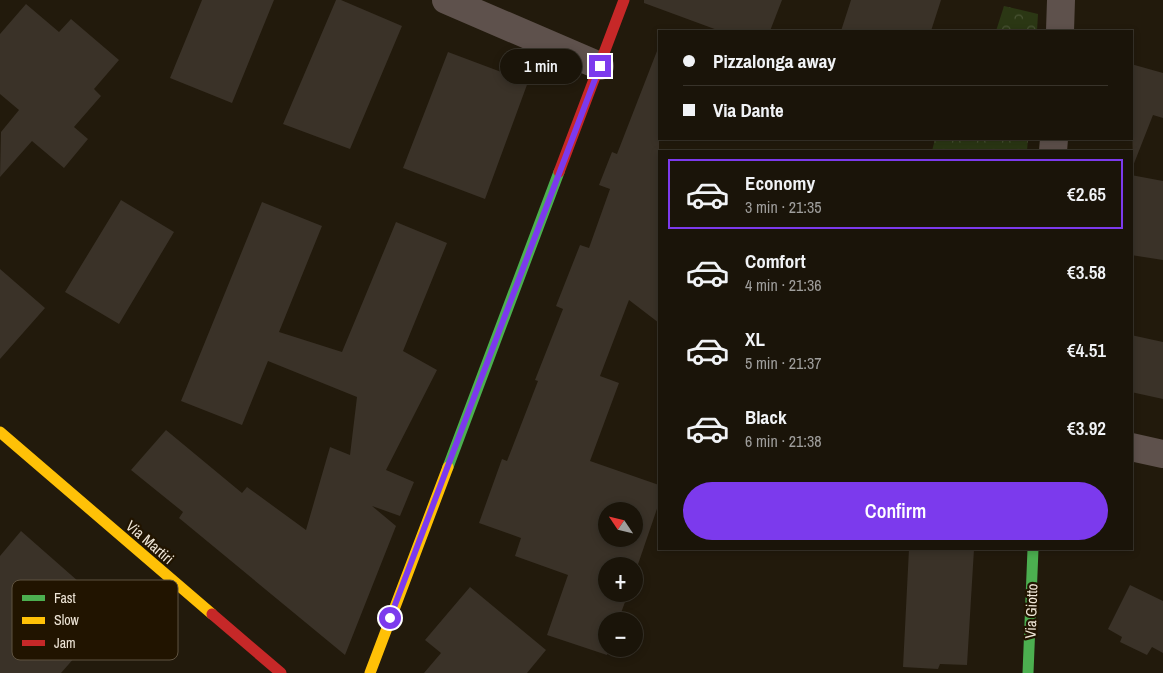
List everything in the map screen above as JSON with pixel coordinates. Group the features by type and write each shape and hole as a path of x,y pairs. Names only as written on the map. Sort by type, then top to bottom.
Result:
{"street":[{"path":"446,0 600,66"},
{"path":"370,673 624,0"},
{"path":"1060,30 1062,0"},
{"name":"Via Martiri","path":"0,432 173,580"},
{"path":"1133,447 1163,454"},
{"name":"Via Giotto","path":"1028,673 1033,550"},
{"name":"Via Martiri","path":"178,585 281,673"}],"green space":[{"path":"1004,6 1038,14 1037,30 996,30"},
{"path":"935,140 1028,140 1027,150 932,150"}],"building":[{"path":"202,0 274,0 232,103 170,78"},
{"path":"336,0 341,0 402,26 350,149 283,124"},
{"path":"644,0 782,0 770,30 717,30 644,3"},
{"path":"851,0 941,0 931,30 841,30"},
{"path":"26,4 59,32 71,19 119,60 94,89 101,96 74,127 88,139 64,168 32,141 0,177 1,132 19,110 0,94 0,34"},
{"path":"657,51 659,140 658,322 629,300 600,376 619,383 590,461 658,485 658,506 641,557 598,557 598,602 625,602 621,612 598,612 598,652 547,635 568,575 515,556 521,538 479,523 502,459 507,461 538,381 535,380 563,309 556,306 580,245 589,248 610,189 599,185 612,152 617,154"},
{"path":"448,52 528,82 485,199 403,168"},
{"path":"1133,65 1163,73 1163,118 1153,115 1133,166"},
{"path":"1133,175 1163,181 1163,260 1133,255"},
{"path":"121,200 174,232 119,324 65,292"},
{"path":"262,202 322,226 279,332 342,352 396,222 447,243 403,351 437,370 386,470 414,482 400,516 372,506 396,526 345,655 179,518 183,512 131,470 166,430 242,493 247,487 306,530 330,447 350,455 357,397 268,361 242,425 181,401"},
{"path":"0,269 45,308 0,359"},
{"path":"1133,335 1163,342 1163,399 1133,392"},
{"path":"21,531 77,580 12,580 12,660 72,660 61,673 0,673 0,556"},
{"path":"909,550 974,550 967,665 940,664 938,669 903,667"},
{"path":"1130,585 1163,601 1163,653 1152,647 1147,655 1120,642 1122,637 1108,629"},
{"path":"470,587 546,650 527,673 424,673 441,653 425,640"}],"traffic: fast":[{"path":"448,467 559,172"},
{"path":"1028,673 1033,550"}],"traffic: slow":[{"path":"0,432 172,580"},
{"path":"370,673 448,467"},
{"path":"178,585 212,614"}],"traffic: jam":[{"path":"559,172 624,0"},
{"path":"212,614 281,673"}],"route":[{"path":"390,618 600,66"}]}
